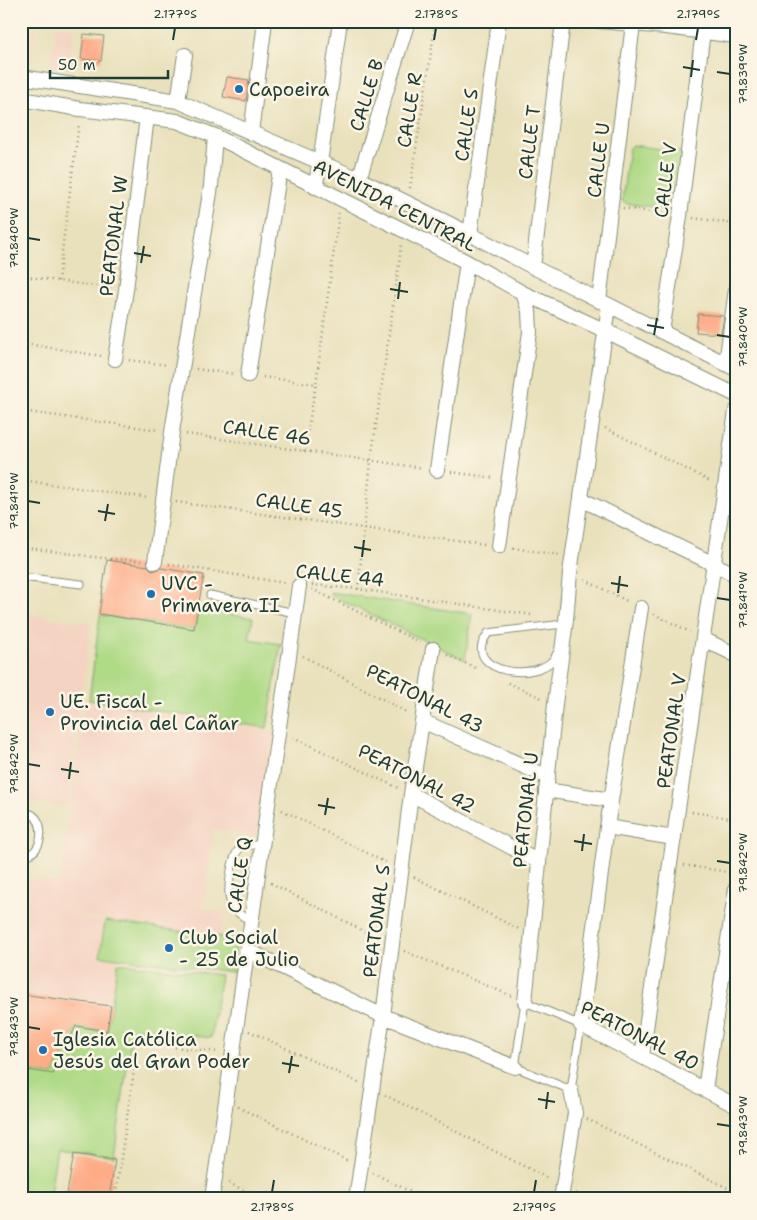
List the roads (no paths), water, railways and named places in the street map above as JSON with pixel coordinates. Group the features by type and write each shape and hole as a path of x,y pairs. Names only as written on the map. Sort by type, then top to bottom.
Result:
{"street":[{"path":"251,133 265,21"},
{"path":"315,187 340,21"},
{"name":"CALLE B","path":"359,179 408,21"},
{"name":"CALLE S","path":"470,234 499,21"},
{"name":"CALLE T","path":"532,267 563,21"},
{"path":"600,21 633,24 667,24 736,36"},
{"name":"CALLE U","path":"581,499 606,331 604,303 633,24"},
{"name":"CALLE V","path":"662,332 680,216 703,31"},
{"path":"178,101 185,55"},
{"name":"AVENIDA CENTRAL","path":"21,77 178,101 359,179 731,367"},
{"name":"AVENIDA CENTRAL","path":"21,99 177,121 215,136 467,262 523,293 606,331 736,395"},
{"name":"PEATONAL W","path":"115,359 126,290 147,117"},
{"path":"155,562 172,432 211,186 215,136"},
{"path":"248,375 280,169"},
{"path":"437,470 467,262"},
{"path":"731,367 736,289"},
{"path":"499,546 530,332 529,311 523,293"},
{"name":"PEATONAL V","path":"642,1056 736,411"},
{"path":"581,499 736,575"},
{"name":"PEATONAL U","path":"525,1002 564,622 581,499"},
{"name":"CALLE Q","path":"212,1199 299,586"},
{"path":"581,1025 607,827 641,608"},
{"path":"703,639 736,655"},
{"name":"PEATONAL S","path":"356,1199 383,1016 411,794 433,649"},
{"name":"PEATONAL 43","path":"422,721 547,783 611,800"},
{"name":"PEATONAL 42","path":"411,794 539,862"},
{"path":"607,827 674,838"},
{"path":"705,1090 736,888"},
{"path":"247,950 383,1016 515,1067"},
{"name":"PEATONAL 40","path":"581,1025 736,1106"},
{"path":"562,1193 575,1113 571,1090"}],"lane":[{"path":"21,577 81,584"},
{"path":"210,595 295,613"},
{"path":"564,622 556,659 547,667 530,671 512,672 487,661 482,654 482,643 488,633 564,622"},
{"path":"21,812 31,814 38,820 41,832 40,842 32,853 21,858"},
{"path":"251,921 238,914 230,901 229,884 237,851 243,846 262,845"},
{"path":"525,1002 515,1067 571,1090 581,1025"},
{"name":"PEATONAL 40","path":"525,1002 581,1025"}],"place":[{"name":"Capoeira","path":"239,89"},
{"name":"UVC - Primavera II","path":"151,594"},
{"name":"UE. Fiscal - Provincia del Cañar","path":"50,712"},
{"name":"Club Social - 25 de Julio","path":"169,948"},
{"name":"Iglesia Católica Jesús del Gran Poder","path":"43,1050"}]}
